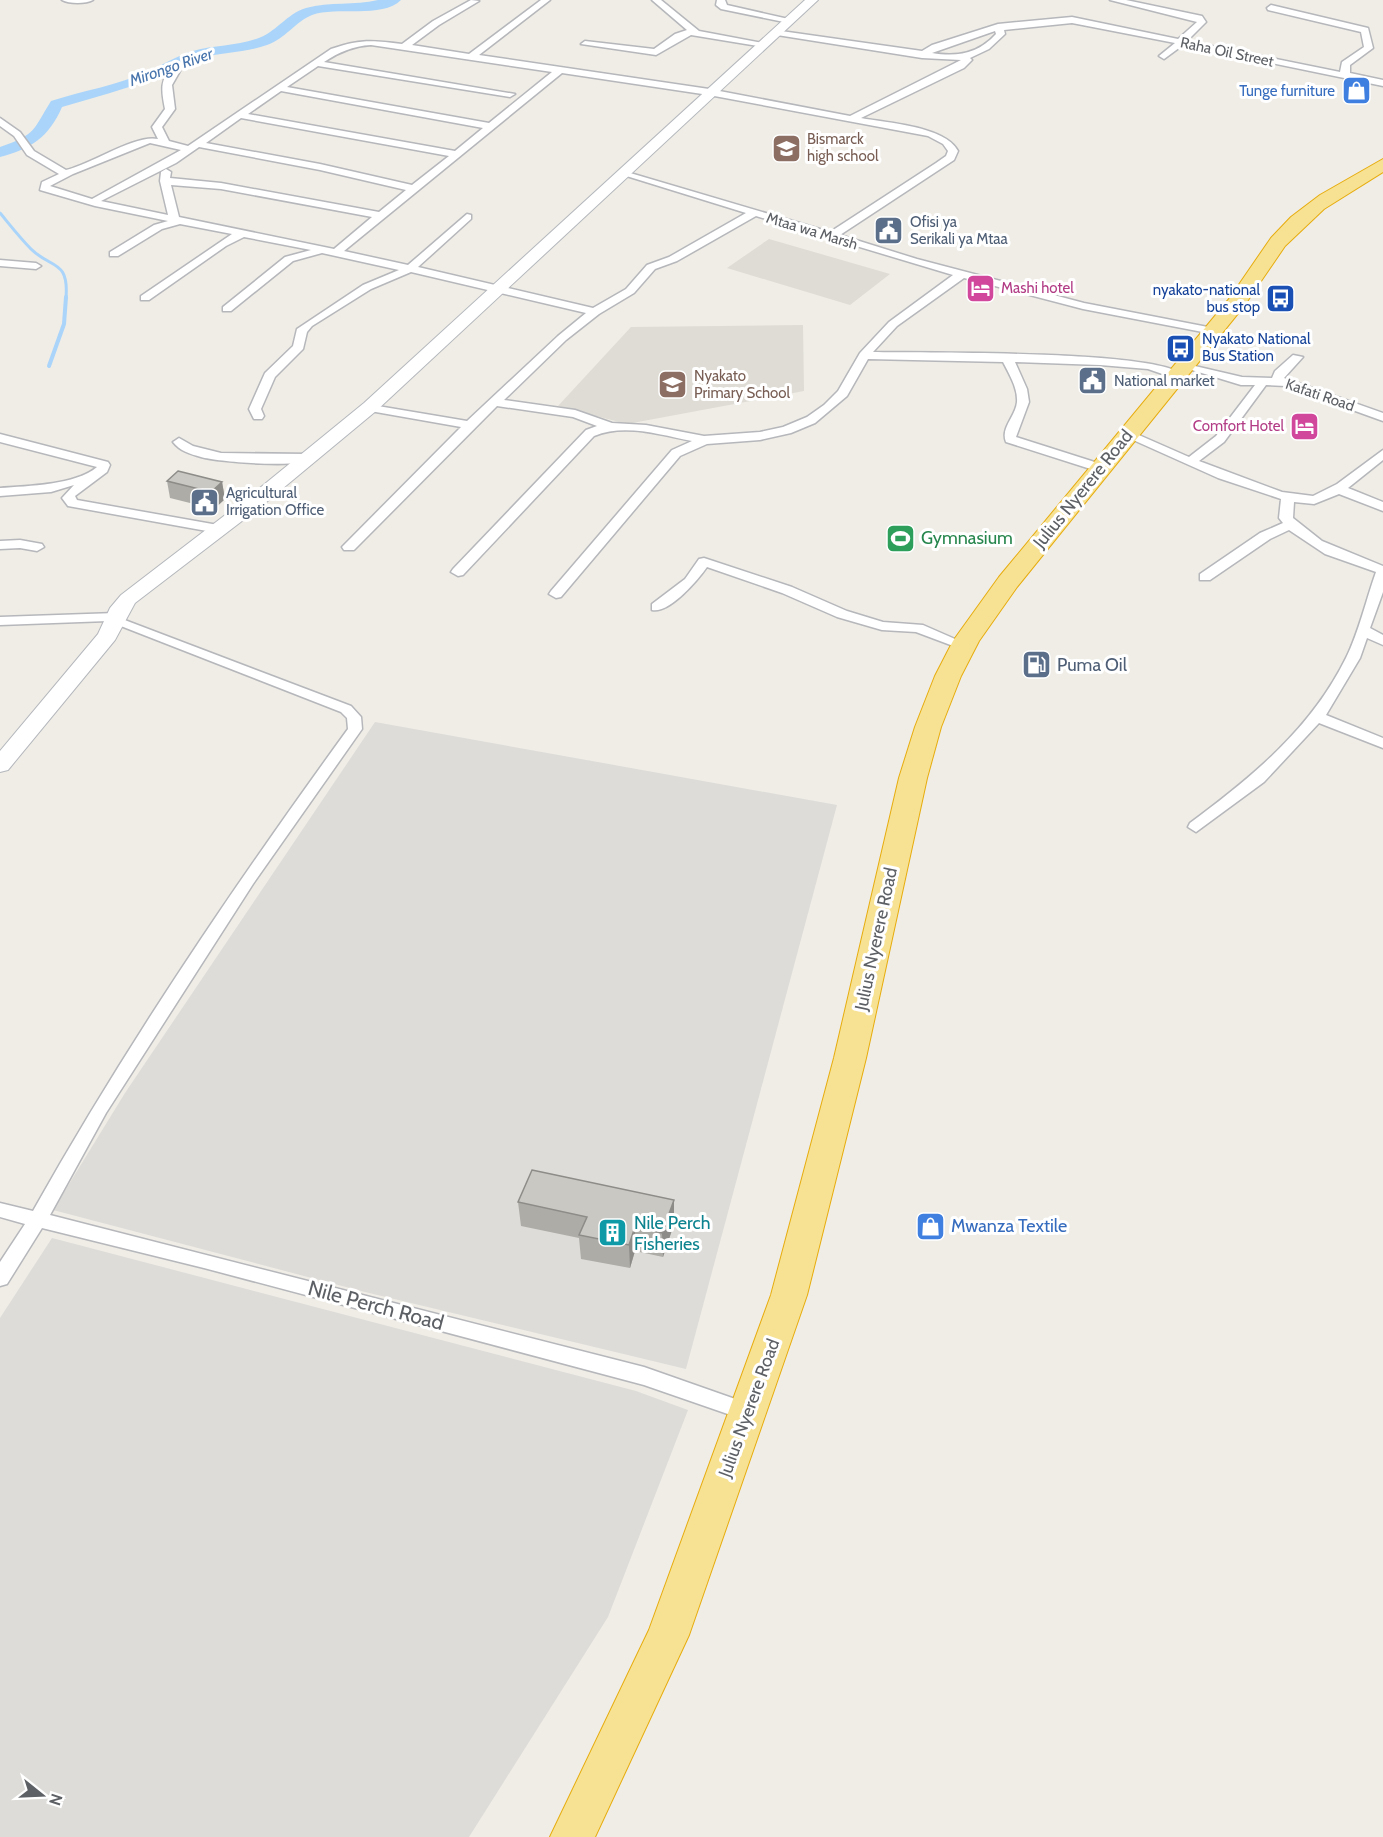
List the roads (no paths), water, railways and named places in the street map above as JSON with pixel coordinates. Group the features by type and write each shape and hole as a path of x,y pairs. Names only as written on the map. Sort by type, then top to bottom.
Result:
{"highway":[{"name":"Julius Nyerere Road","path":"572,1837 668,1635 789,1295 850,1058 913,778 928,727 948,676 964,646 1008,582 1213,331 1284,235 1309,212 1383,164"}],"street":[{"path":"66,0 89,0"},
{"path":"472,56 546,0"},
{"path":"656,0 696,33"},
{"path":"722,0 720,5 724,8 789,20"},
{"path":"0,765 101,645 128,599 309,458 370,407 709,92 812,0"},
{"path":"1114,0 1199,18 1202,22 1199,26 1164,56"},
{"path":"405,46 436,23 475,1"},
{"path":"1271,8 1365,30 1370,48 1345,64 1345,75"},
{"name":"Raha Oil Street","path":"922,55 929,49 998,27 1071,20 1383,83"},
{"path":"777,32 922,55 964,57 999,37 998,27"},
{"path":"585,44 656,52 678,36 696,33 764,44"},
{"path":"957,39 983,47"},
{"path":"94,203 98,198 172,161 314,63 334,51 357,43 405,46 709,92 930,134 944,139 953,151 950,158 832,236"},
{"path":"849,120 961,66 967,60 964,57"},
{"path":"314,63 510,94"},
{"path":"336,252 560,70"},
{"path":"164,142 157,127 170,109 166,97 167,81 174,71"},
{"path":"278,88 491,126"},
{"path":"239,115 456,153"},
{"path":"0,121 17,134 26,149 60,172 69,173"},
{"path":"416,189 320,167 164,142 144,142 69,173 44,188 94,203 336,252 595,312"},
{"path":"172,161 165,181 179,220"},
{"name":"Mtaa wa Marsh","path":"624,172 753,213 962,274 1083,306 1213,331"},
{"path":"165,181 221,186 382,216"},
{"path":"349,547 471,424 562,338 595,312 630,291 651,267 674,259 753,213"},
{"path":"258,416 255,409 268,384 269,376 299,347 301,331 308,324 368,287 410,269 467,217"},
{"path":"114,254 158,228 179,220"},
{"path":"145,298 226,241 243,233"},
{"path":"227,309 289,260 324,250"},
{"path":"0,263 36,266"},
{"path":"495,402 575,414 607,425 705,440 760,436 787,430 811,420 843,393 864,355 904,315 962,274"},
{"name":"Kafati Road","path":"864,355 1007,357 1149,366 1241,381 1262,383 1277,381 1300,386 1383,417"},
{"path":"1007,357 1022,396 1023,406 1011,429 1010,439 1100,468"},
{"path":"1277,381 1278,374 1297,357"},
{"path":"1191,461 1220,439 1262,383"},
{"path":"370,407 471,424"},
{"path":"458,572 590,433 607,425"},
{"path":"1128,435 1288,498 1314,500 1338,489 1383,454"},
{"path":"0,438 104,465 103,469 70,494 69,501 218,529"},
{"path":"556,594 668,459 688,446 705,440"},
{"path":"179,442 188,449 240,460 309,458"},
{"path":"0,492 51,488 92,476"},
{"path":"1338,489 1383,507"},
{"path":"1196,827 1259,779 1317,717 1353,658 1364,630 1373,594 1383,571 1321,545 1291,524 1286,518 1288,498"},
{"path":"1205,577 1264,536 1291,524"},
{"path":"0,545 20,544 37,547"},
{"path":"657,607 690,582 704,562 786,590 842,614 882,626 918,628 964,646"},
{"path":"0,621 116,619 346,709 354,717 356,723 355,729 247,880 100,1108 39,1219 0,1278"},
{"path":"1364,630 1383,641"},
{"path":"1317,717 1383,743"},
{"name":"Nile Perch Road","path":"0,1210 644,1376 748,1412"}],"waterway":[{"name":"Mirongo River","path":"0,152 36,137 46,125 56,104 152,75 178,60 201,53 231,50 262,42 278,35 296,18 308,12 327,7 367,7 394,0"},
{"path":"0,213 31,249 62,271 65,277 66,297"},
{"path":"49,366 64,324 66,297"}],"place":[{"name":"Tunge furniture","path":"1356,91"},
{"name":"Bismarck high school","path":"786,148"},
{"name":"Ofisi ya Serikali ya Mtaa","path":"889,231"},
{"name":"Mashi hotel","path":"980,288"},
{"name":"nyakato-national bus stop","path":"1281,299"},
{"name":"Nyakato National Bus Station","path":"1181,348"},
{"name":"National market","path":"1093,381"},
{"name":"Nyakato Primary School","path":"673,385"},
{"name":"Comfort Hotel","path":"1305,426"},
{"name":"Agricultural Irrigation Office","path":"205,502"},
{"name":"Gymnasium","path":"900,538"},
{"name":"Puma Oil","path":"1036,665"},
{"name":"Mwanza Textile","path":"930,1226"},
{"name":"Nile Perch Fisheries","path":"613,1233"}]}
